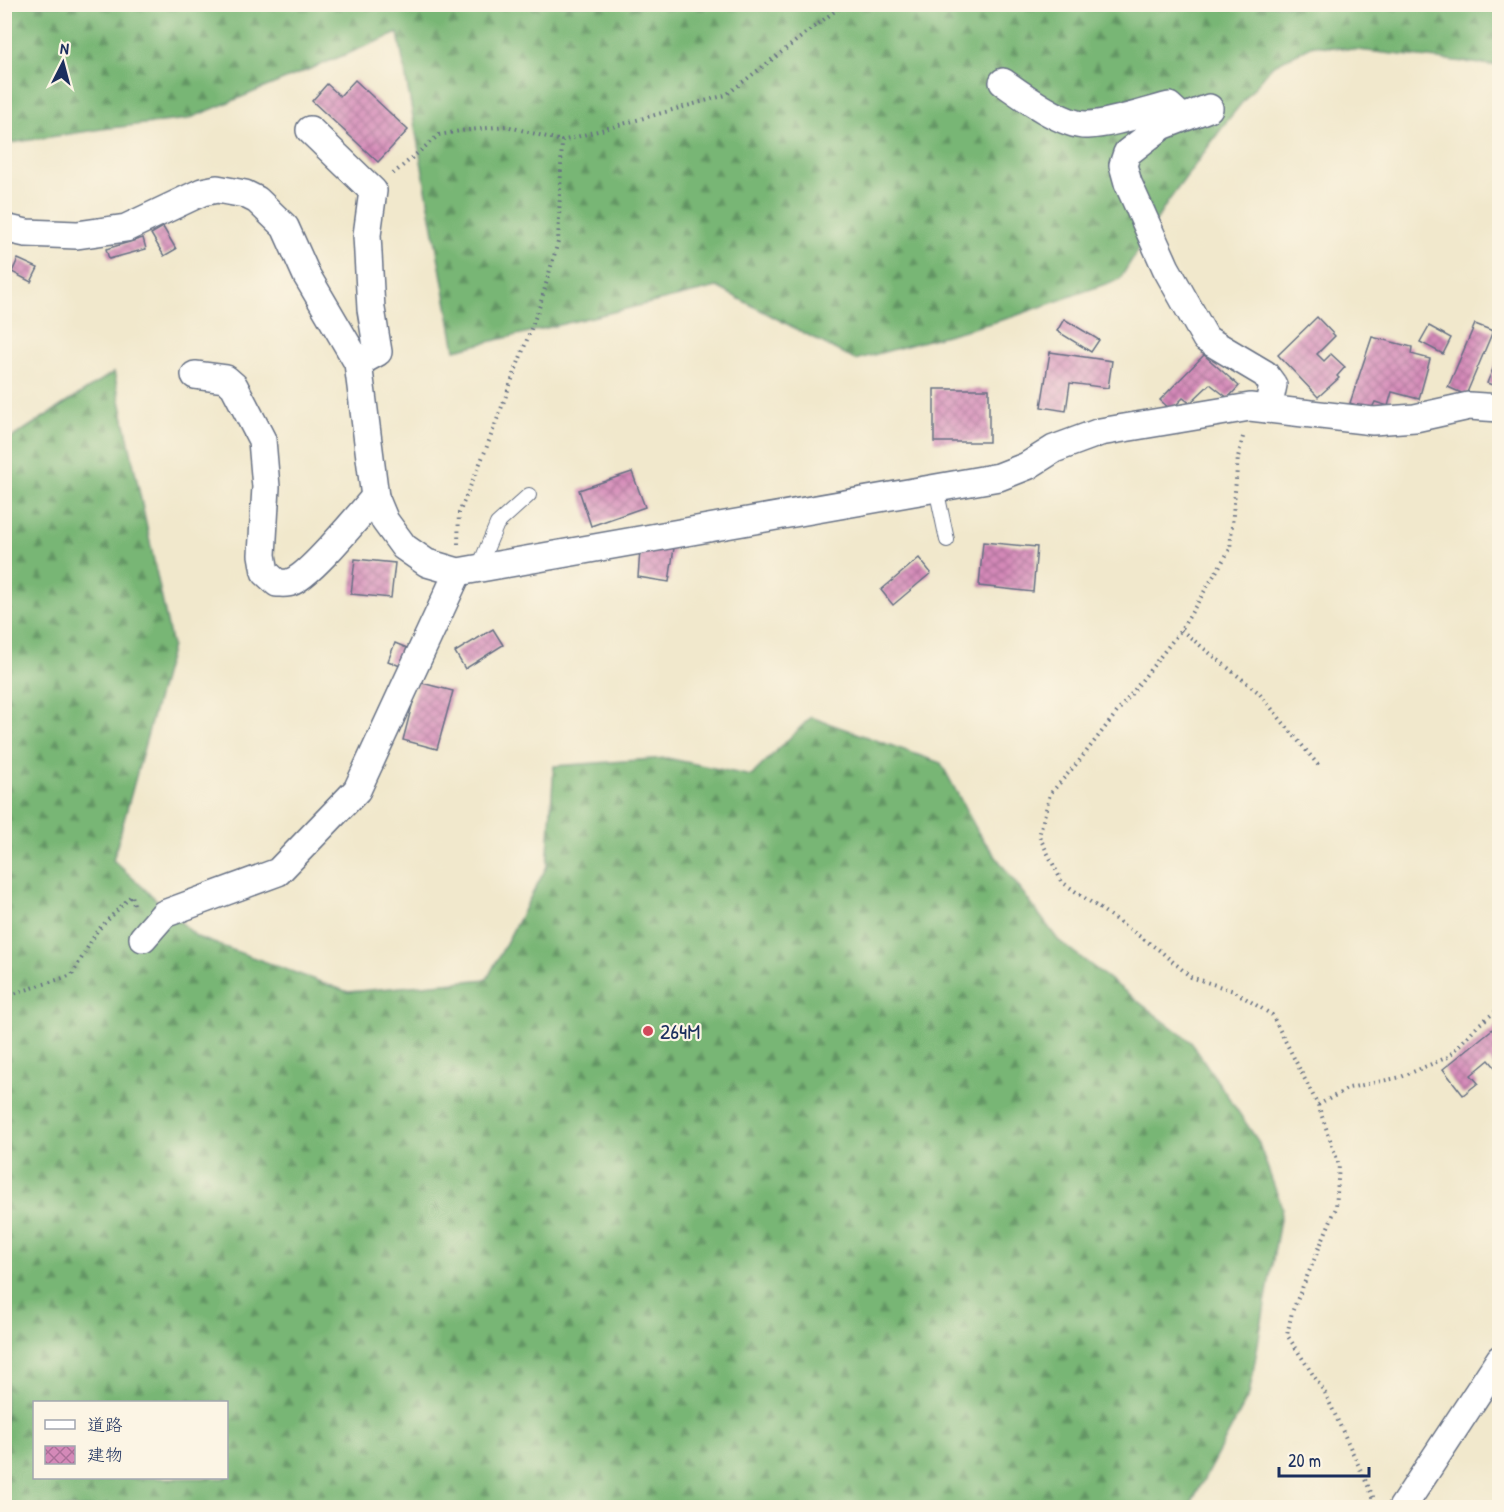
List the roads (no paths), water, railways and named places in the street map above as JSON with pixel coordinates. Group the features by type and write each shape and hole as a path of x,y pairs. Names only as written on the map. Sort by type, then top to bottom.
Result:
{"street":[{"path":"1003,82 1032,103 1086,126 1169,106 1182,118"},
{"path":"1209,108 1162,126 1127,153 1124,165 1128,183 1166,268 1206,339 1265,374 1273,385 1259,408"},
{"path":"310,130 373,191 366,235 371,309 378,352 358,363"},
{"path":"4,228 26,233 67,234 126,228 202,192 217,189 245,194 257,200 285,226 307,276 358,363 375,497 386,521 404,547 428,563 468,571 999,477 1027,466 1054,449 1100,432 1259,408 1373,421 1415,418 1468,406 1500,408"},
{"path":"195,375 226,379 234,386 262,440 266,487 262,555 265,572 277,583 291,583 301,576 329,549 375,497"},
{"path":"143,938 164,914 278,872 357,790 468,571"},
{"path":"1406,1502 1500,1359"}],"lane":[{"path":"936,488 947,540"},
{"path":"468,571 497,524 529,495"}],"place":[{"name":"264M","path":"648,1031"}]}
